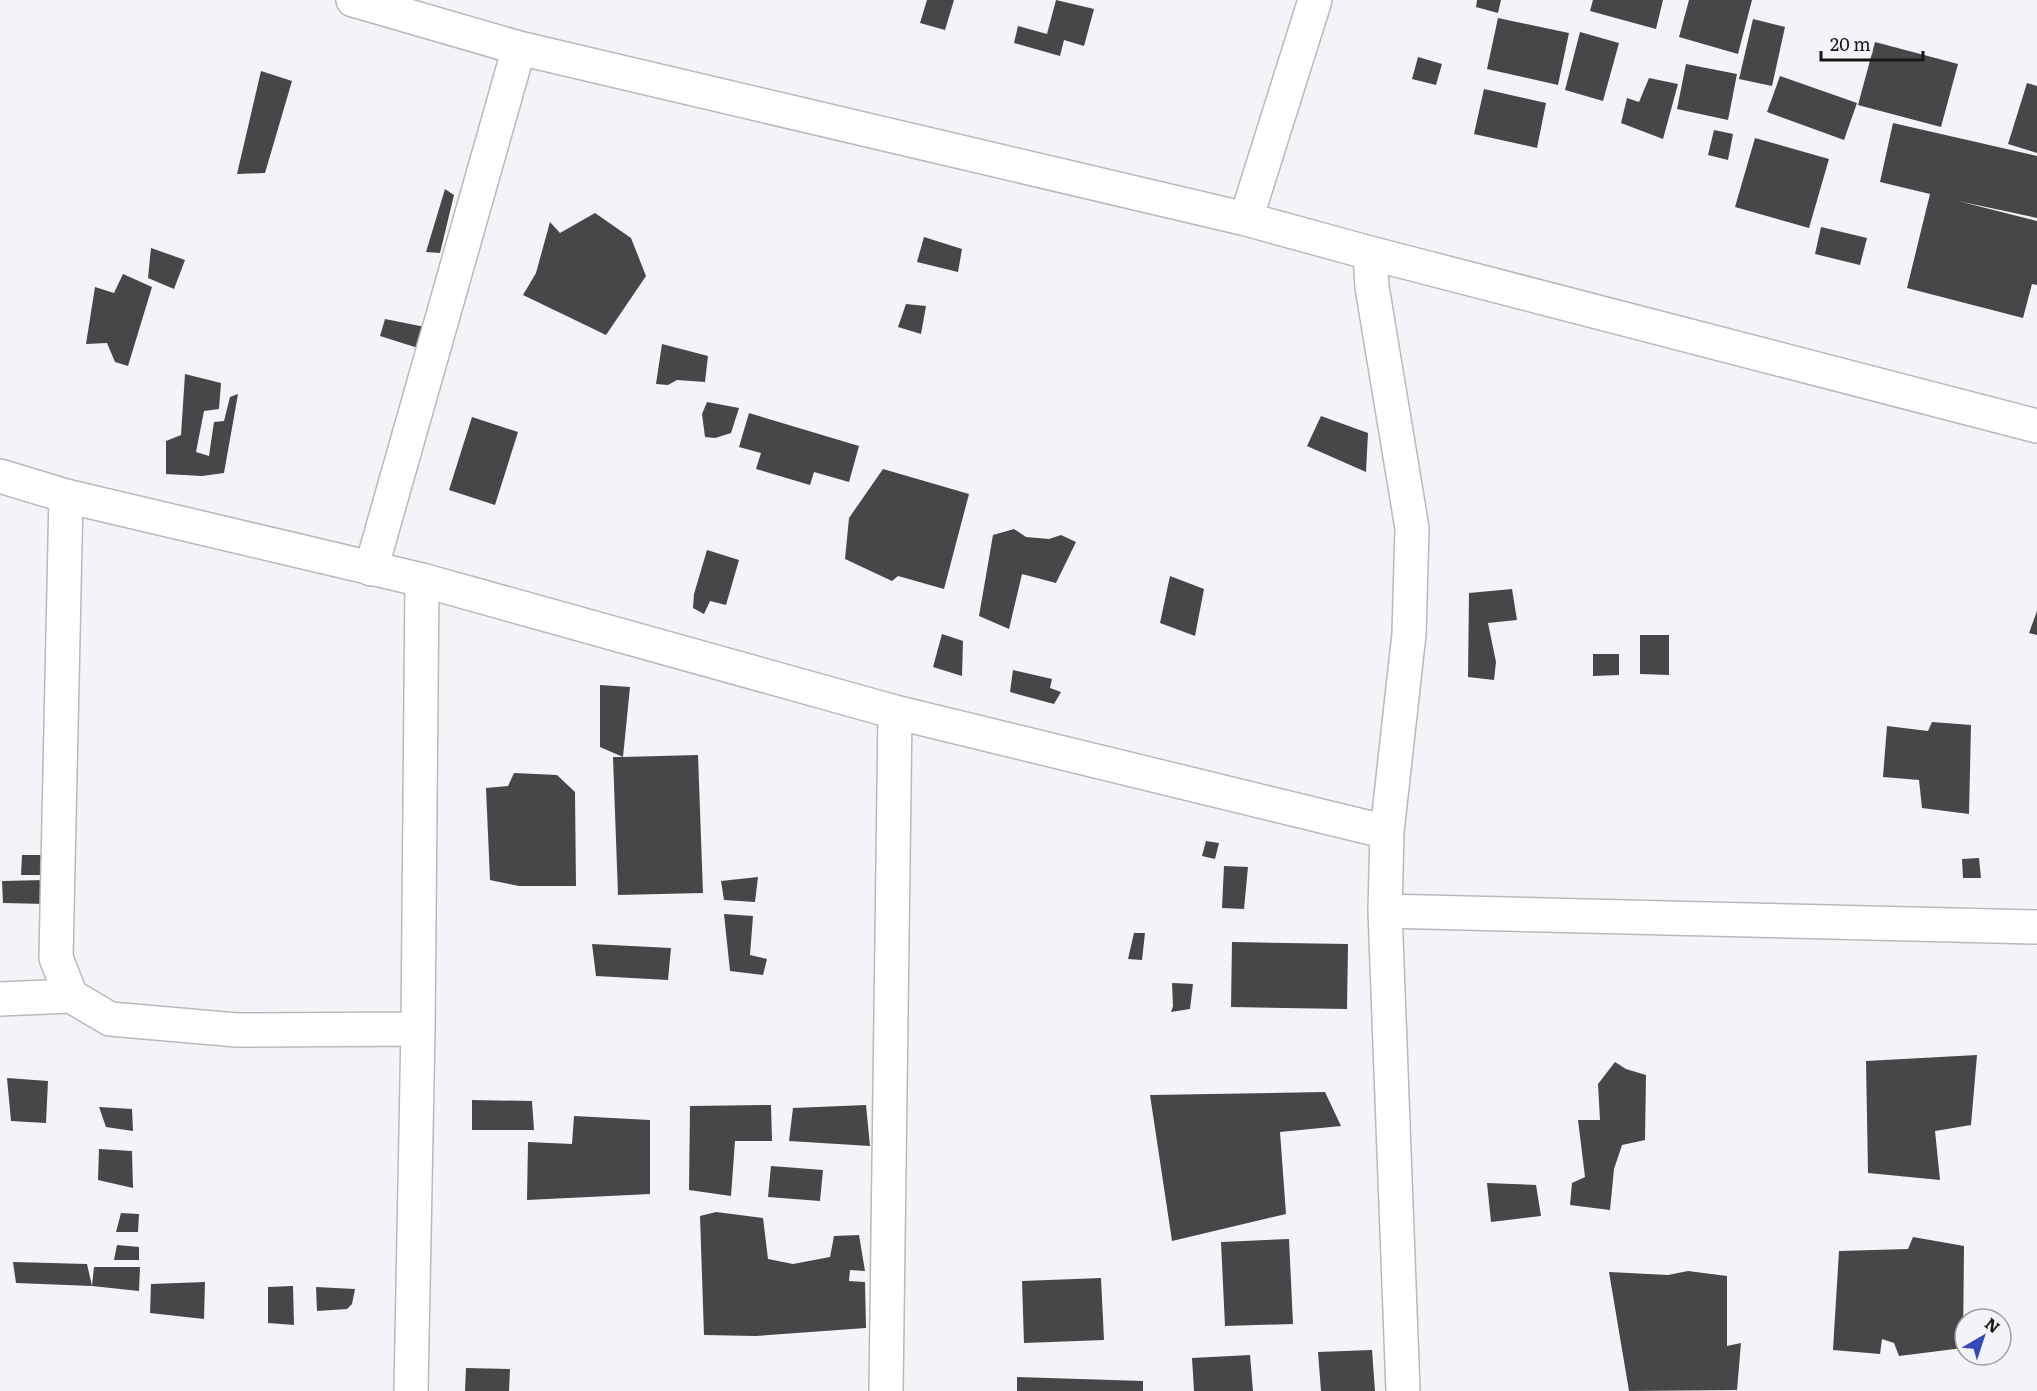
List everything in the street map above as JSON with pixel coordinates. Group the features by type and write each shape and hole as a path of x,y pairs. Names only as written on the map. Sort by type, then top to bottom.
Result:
{"street":[{"path":"353,0 519,48 1246,219 2037,426"},
{"path":"1246,219 1315,0"},
{"path":"371,569 519,48"},
{"path":"1370,253 1372,287 1412,528 1409,634 1387,832 1385,911 1403,1391"},
{"path":"0,476 66,496 422,580 895,712 1387,832"},
{"path":"66,496 56,958 71,996"},
{"path":"411,1391 418,1029 422,580"},
{"path":"886,1391 895,712"},
{"path":"1385,911 2037,927"},
{"path":"0,999 71,996 110,1019 237,1030 418,1029"}],"building":[{"path":"927,0 954,0 945,30 920,23"},
{"path":"1056,0 1094,9 1084,46 1064,40 1060,56 1014,43 1018,26 1047,34"},
{"path":"1477,0 1501,0 1498,13 1476,7"},
{"path":"1593,0 1663,0 1656,29 1590,11"},
{"path":"1689,0 1752,0 1738,54 1679,37"},
{"path":"1498,18 1569,33 1558,85 1487,69"},
{"path":"1753,19 1785,27 1772,86 1739,79"},
{"path":"1580,32 1619,43 1603,101 1565,90"},
{"path":"1875,42 1958,64 1941,127 1858,105"},
{"path":"1418,57 1442,64 1436,85 1412,79"},
{"path":"1686,64 1737,74 1728,120 1677,109"},
{"path":"261,71 292,81 265,173 237,174"},
{"path":"1780,76 1857,103 1844,140 1767,112"},
{"path":"1649,78 1678,84 1663,139 1621,123 1627,98 1639,102"},
{"path":"2027,83 2037,86 2037,153 2008,144"},
{"path":"1484,89 1546,103 1537,148 1474,134"},
{"path":"1893,123 2037,156 2037,218 1958,201 2037,221 2037,285 2032,284 2023,318 1907,288 1930,194 1880,182"},
{"path":"1714,130 1733,134 1728,160 1708,155"},
{"path":"1755,138 1829,159 1809,228 1735,207"},
{"path":"445,189 454,195 440,253 426,252"},
{"path":"595,213 631,238 646,276 606,335 523,295 536,273 550,222 560,233"},
{"path":"1821,227 1867,238 1860,265 1815,254"},
{"path":"924,237 962,249 958,272 917,262"},
{"path":"151,248 185,260 174,289 148,278"},
{"path":"123,274 152,287 128,366 115,362 107,343 86,344 95,287 114,293"},
{"path":"906,304 926,306 921,334 898,327"},
{"path":"385,319 425,327 418,348 380,336"},
{"path":"662,344 708,356 705,382 677,380 668,385 656,384"},
{"path":"185,374 221,383 219,409 204,411 196,452 209,456 214,422 224,421 230,397 238,394 224,473 202,476 166,474 166,441 181,435"},
{"path":"707,402 739,408 731,433 715,438 705,437 702,414"},
{"path":"749,413 859,446 849,482 814,472 810,485 756,469 761,453 739,447"},
{"path":"1321,416 1368,433 1366,472 1307,446"},
{"path":"472,417 518,432 495,505 449,490"},
{"path":"883,469 969,494 944,589 898,576 892,581 845,559 849,518"},
{"path":"1014,529 1026,537 1049,539 1061,535 1076,542 1056,583 1022,574 1009,629 979,616 993,535"},
{"path":"707,550 739,560 726,605 710,601 704,614 693,608 694,594"},
{"path":"1170,576 1204,589 1195,636 1160,623"},
{"path":"1512,589 1517,620 1488,623 1496,662 1494,680 1468,677 1469,593"},
{"path":"2037,611 2037,635 2029,633"},
{"path":"942,634 963,641 962,676 933,667"},
{"path":"1640,635 1669,635 1669,675 1640,674"},
{"path":"1593,654 1619,654 1619,675 1593,676"},
{"path":"1013,670 1052,679 1050,688 1061,692 1054,704 1010,692"},
{"path":"600,685 630,687 623,757 600,747"},
{"path":"1932,722 1971,725 1969,814 1922,808 1919,780 1883,777 1887,726 1928,731"},
{"path":"698,755 703,893 618,895 613,757"},
{"path":"514,773 557,775 575,792 576,886 519,886 490,880 486,788 508,786"},
{"path":"1206,841 1219,843 1215,859 1202,856"},
{"path":"22,855 43,855 43,875 21,875"},
{"path":"1979,858 1981,878 1963,878 1962,859"},
{"path":"1224,866 1248,867 1244,909 1222,908"},
{"path":"758,877 755,902 724,900 721,881"},
{"path":"45,880 46,904 3,903 2,881"},
{"path":"724,914 753,916 750,955 767,959 763,975 730,971"},
{"path":"1134,933 1145,933 1142,960 1128,959"},
{"path":"1232,942 1348,944 1347,1009 1231,1007"},
{"path":"592,944 671,948 668,980 596,976"},
{"path":"1172,983 1193,984 1190,1009 1171,1012"},
{"path":"1977,1055 1971,1125 1935,1131 1940,1180 1868,1173 1866,1061"},
{"path":"1615,1062 1626,1069 1646,1075 1645,1140 1622,1145 1614,1169 1610,1210 1570,1205 1572,1183 1585,1177 1578,1120 1600,1120 1598,1084"},
{"path":"7,1078 48,1081 46,1123 11,1121"},
{"path":"1325,1092 1341,1126 1280,1132 1286,1214 1172,1241 1150,1095"},
{"path":"472,1100 532,1101 534,1130 472,1130"},
{"path":"771,1105 772,1141 735,1141 731,1196 689,1190 690,1106"},
{"path":"866,1105 870,1146 789,1141 793,1108"},
{"path":"99,1107 132,1109 133,1131 106,1127"},
{"path":"574,1116 650,1120 650,1194 527,1200 528,1142 572,1144"},
{"path":"99,1149 132,1151 133,1188 98,1180"},
{"path":"771,1166 823,1170 820,1201 768,1197"},
{"path":"1487,1183 1536,1185 1541,1216 1491,1222"},
{"path":"716,1212 763,1218 768,1259 793,1264 830,1257 834,1236 859,1235 865,1271 850,1270 849,1281 865,1282 866,1328 756,1336 704,1335 700,1216"},
{"path":"121,1213 139,1214 138,1232 116,1232"},
{"path":"1913,1237 1964,1246 1963,1307 1953,1307 1953,1349 1899,1356 1894,1343 1882,1339 1880,1354 1833,1350 1839,1251 1908,1249"},
{"path":"1289,1239 1293,1324 1225,1326 1221,1242"},
{"path":"117,1245 139,1247 139,1260 114,1260"},
{"path":"13,1262 87,1264 92,1286 16,1283"},
{"path":"94,1267 140,1267 139,1291 92,1286"},
{"path":"1688,1271 1727,1276 1727,1346 1741,1343 1737,1390 1629,1391 1609,1272 1668,1275"},
{"path":"1101,1278 1104,1340 1024,1343 1022,1281"},
{"path":"205,1282 204,1319 150,1313 151,1284"},
{"path":"293,1286 294,1325 268,1323 268,1287"},
{"path":"316,1287 355,1289 352,1304 347,1309 317,1311"},
{"path":"1372,1350 1375,1391 1321,1391 1318,1352"},
{"path":"1250,1355 1253,1391 1194,1391 1192,1358"},
{"path":"466,1368 510,1369 509,1391 465,1391"},
{"path":"1017,1377 1143,1381 1143,1391 1017,1391"}]}
